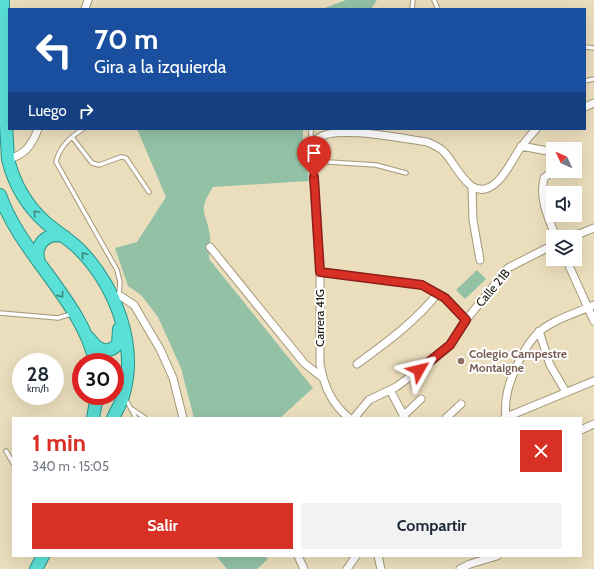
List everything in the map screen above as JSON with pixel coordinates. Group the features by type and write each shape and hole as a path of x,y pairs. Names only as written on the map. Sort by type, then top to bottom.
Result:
{"highway":[{"path":"4,0 2,54 8,159 12,174 21,194 32,209 46,223 66,237 88,259 116,297 126,345 127,374 124,390"},
{"path":"0,195 19,233 74,313 92,353"},
{"path":"39,263 37,251 43,240 54,235 66,237"},
{"path":"83,331 98,348 104,351 111,350 120,340 119,311"},
{"path":"93,417 95,405"},
{"path":"113,417 119,405"},
{"path":"28,569 34,557"},
{"path":"36,569 42,557"}],"street":[{"path":"8,159 18,156 27,150 34,140 38,130"},
{"path":"312,150 318,139 327,134 349,131 427,142 438,146 445,153 465,181 472,187 481,190 490,187 498,181 521,146 535,130"},
{"path":"521,146 546,151"},
{"name":"Carrera 41G","path":"312,150 320,272 320,364 323,378 330,396 338,409 348,417"},
{"path":"546,176 544,178 543,200 548,220 553,230"},
{"path":"472,187 473,220 480,260"},
{"path":"582,233 594,228"},
{"path":"210,247 304,363 323,378"},
{"name":"Calle 21B","path":"355,417 369,400 390,390 433,360 450,345 466,320 508,268 546,249"},
{"path":"570,266 591,306 594,321"},
{"path":"320,272 422,285 445,298 466,320"},
{"path":"357,364 402,331 424,310 438,293"},
{"path":"116,297 134,305 160,349 173,378 183,417"},
{"path":"505,417 508,387 524,349 539,331 551,323 591,306"},
{"path":"539,331 550,365 566,392"},
{"path":"507,417 594,381"},
{"path":"390,390 404,417 421,399"},
{"path":"447,417 461,404"},
{"path":"582,430 594,424"},
{"path":"298,557 304,569"},
{"path":"347,569 355,557"},
{"path":"378,557 381,569"},
{"path":"460,569 494,557"}],"lane":[{"path":"82,130 63,146 57,155 56,162 117,270 120,282 116,297"},
{"path":"311,130 312,150"},
{"path":"72,137 92,163 99,165 121,157 126,158 149,192"},
{"path":"313,161 376,165 406,173"},
{"path":"0,313 58,318 74,313"},
{"path":"124,397 136,417"},
{"path":"132,409 144,417"},
{"path":"6,451 12,461"}],"green space":[{"path":"346,0 377,0 372,8 325,8"},
{"path":"137,130 303,130 309,181 213,187 205,202 204,208 209,228 209,259 313,388 281,417 194,417 181,368 158,317 141,295 128,286 115,248 137,242 166,197"},
{"path":"477,270 486,279 465,299 456,290"},
{"path":"217,557 266,557 268,559 257,569 227,569"}],"place":[{"name":"Colegio Campestre Montaigne","path":"461,361"}],"route":[{"path":"314,177 320,272 422,285 445,298 466,320 450,345 419,370"}]}
